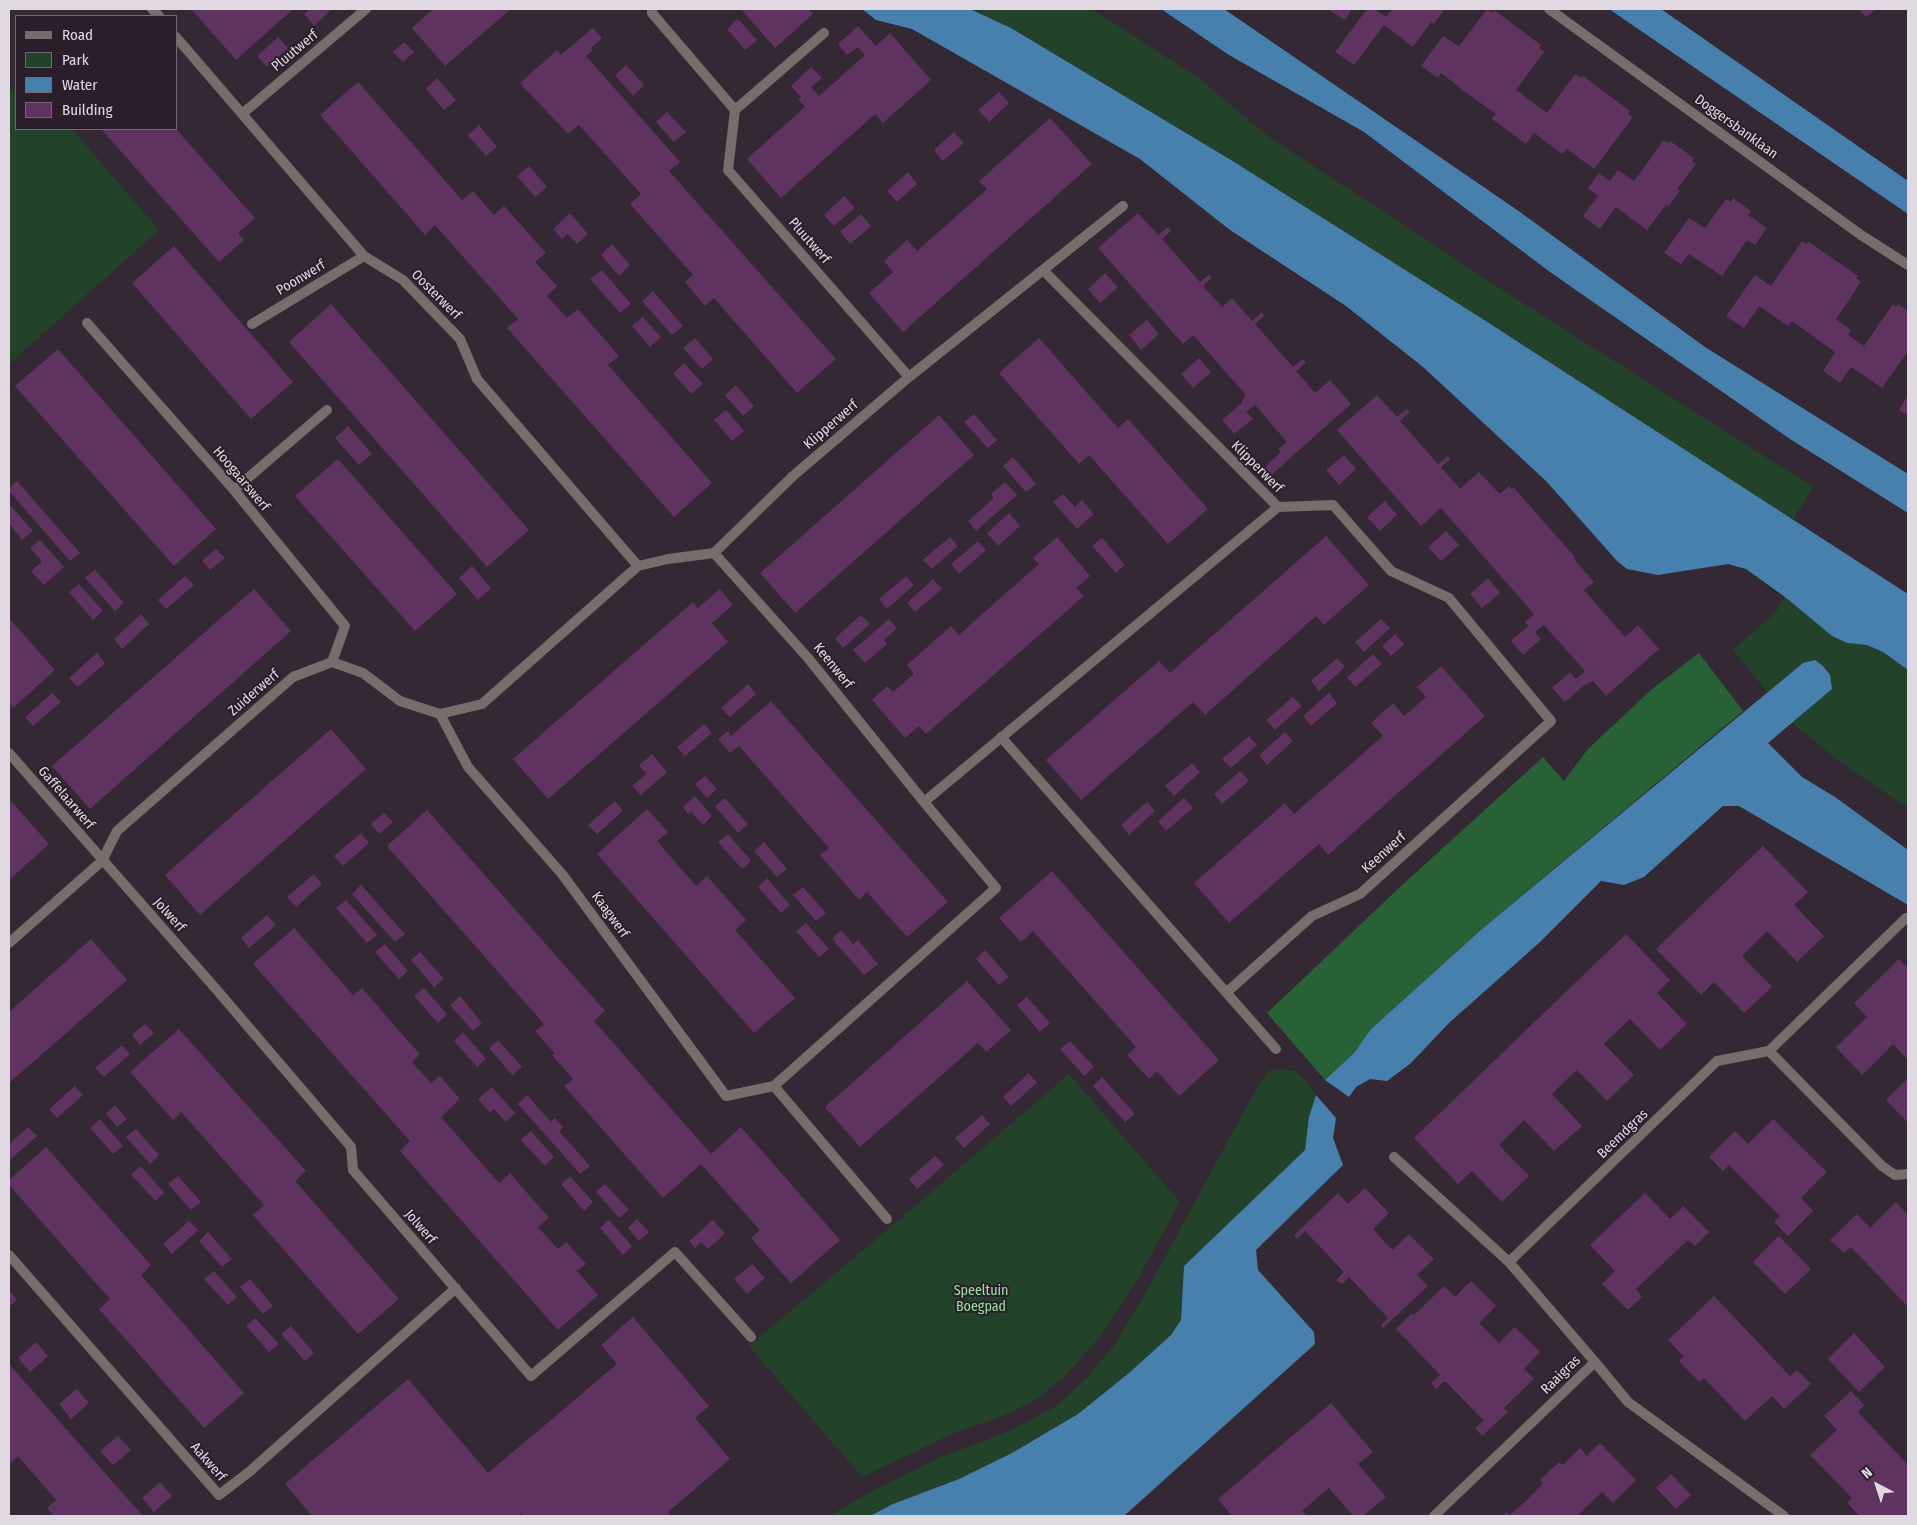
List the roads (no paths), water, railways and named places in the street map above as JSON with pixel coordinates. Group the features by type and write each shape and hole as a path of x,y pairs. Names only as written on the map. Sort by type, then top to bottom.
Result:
{"street":[{"name":"Pluutwerf","path":"242,114 366,9"},
{"path":"652,9 652,13 736,110 824,33"},
{"name":"Doggersbanklaan","path":"1549,9 1861,235 1908,265"},
{"name":"Oosterwerf","path":"178,39 364,256 403,280 460,339 477,380 638,566"},
{"name":"Pluutwerf","path":"736,110 728,170 909,377"},
{"name":"Klipperwerf","path":"714,553 793,476 909,377 1123,206"},
{"name":"Poonwerf","path":"252,324 364,256"},
{"name":"Klipperwerf","path":"1043,270 1278,507 1334,505 1390,570 1450,598 1551,720"},
{"name":"Hoogaarswerf","path":"87,323 234,490 346,626 332,662"},
{"path":"234,490 327,410"},
{"path":"924,802 1278,507"},
{"path":"332,662 363,673 400,701 440,714 482,704 638,566 668,559 714,553"},
{"name":"Keenwerf","path":"714,553 808,658 996,888"},
{"name":"Zuiderwerf","path":"9,943 102,861 117,831 293,676 332,662"},
{"name":"Kaagwerf","path":"440,714 468,767 562,874 726,1096 774,1086 996,888"},
{"name":"Keenwerf","path":"1227,992 1312,916 1360,894 1551,720"},
{"path":"1001,737 1276,1049"},
{"name":"Gaffelaarwerf","path":"9,753 102,861"},
{"name":"Jolwerf","path":"102,861 216,989 352,1147 353,1170 531,1376 675,1252 752,1337"},
{"path":"1906,918 1769,1051 1882,1166 1895,1175 1908,1174"},
{"name":"Beemdgras","path":"1509,1262 1718,1061 1769,1051"},
{"path":"774,1086 887,1219"},
{"path":"1394,1157 1509,1262 1595,1362"},
{"name":"Aakwerf","path":"9,1255 219,1495 256,1466 456,1288"},
{"name":"Raaigras","path":"1434,1516 1595,1362 1628,1402 1784,1516"}],"water":[{"path":"862,9 970,9 1011,28 1231,160 1478,316 1908,594 1908,670 1883,652 1867,645 1847,643 1832,636 1785,597 1746,569 1728,564 1658,575 1627,569 1617,561 1546,481 1423,367 1346,306 1230,230 1140,159 912,29 876,20"},
{"path":"1161,9 1224,9 1520,212 1705,347 1908,474 1908,513 1790,439 1550,272 1364,132 1229,55"},
{"path":"1609,9 1661,9 1908,181 1908,214"},
{"path":"1815,660 1830,675 1832,689 1768,743 1802,777 1835,797 1908,850 1908,905 1739,806 1723,806 1644,877 1624,885 1601,881 1539,943 1449,1023 1410,1064 1387,1081 1370,1079 1356,1087 1349,1097 1325,1080 1354,1053 1371,1029 1482,929 1803,663"},
{"path":"1316,1095 1336,1118 1333,1138 1343,1165 1256,1250 1258,1270 1314,1332 1315,1344 1124,1516 870,1516 893,1504 959,1479 1012,1453 1078,1414 1129,1373 1171,1335 1181,1320 1184,1266 1305,1150 1309,1117"}],"park label":[{"name":"Speeltuin Boegpad","path":"981,1299"}]}
